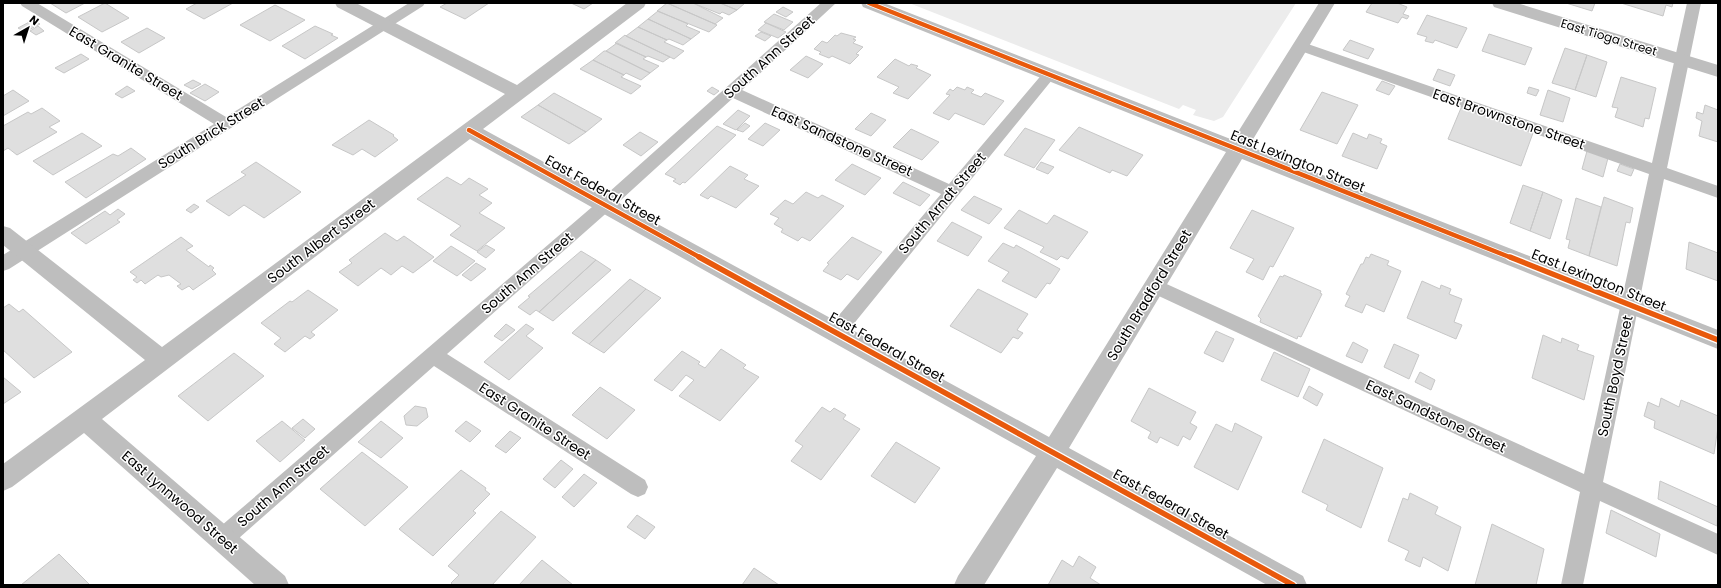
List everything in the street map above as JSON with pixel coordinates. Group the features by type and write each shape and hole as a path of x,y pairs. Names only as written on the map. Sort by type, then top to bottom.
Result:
{"street":[{"path":"343,3 518,93"},
{"name":"South Albert Street","path":"3,479 638,3"},
{"name":"East Lexington Street","path":"869,3 1718,340"},
{"name":"South Bradford Street","path":"968,585 1053,452 1326,3"},
{"name":"East Tioga Street","path":"1500,3 1718,71"},
{"name":"East Federal Street","path":"469,130 1293,585"},
{"path":"3,234 162,360"},
{"name":"East Lynnwood Street","path":"84,418 276,585"}],"lane":[{"name":"East Granite Street","path":"27,3 226,124"},
{"name":"South Brick Street","path":"3,264 418,3"},
{"name":"South Ann Street","path":"222,538 605,205 829,3"},
{"name":"South Boyd Street","path":"1572,585 1694,3"},
{"name":"East Brownstone Street","path":"1300,46 1718,192"},
{"name":"South Arndt Street","path":"836,332 1049,75"},
{"name":"East Sandstone Street","path":"731,91 952,192"},
{"name":"East Sandstone Street","path":"1154,286 1718,545"},
{"name":"East Granite Street","path":"433,355 638,487"}],"shaded area":[{"path":"909,3 1296,3 1223,117 1214,121 1193,115 1196,110 1183,105 1179,109"}],"building":[{"path":"50,3 85,3 66,13"},
{"path":"105,3 129,18 102,32 78,17"},
{"path":"197,3 233,3 204,19 186,9"},
{"path":"447,3 489,3 465,19 440,7"},
{"path":"571,3 593,3 584,9"},
{"path":"667,3 693,3 723,18 715,24"},
{"path":"667,3 717,25 709,32 657,11"},
{"path":"693,3 720,3 737,10 729,15 722,12 720,14"},
{"path":"720,3 745,3 737,10"},
{"path":"1372,3 1397,3 1407,7 1403,14 1409,16 1407,19 1402,17 1398,23 1366,12"},
{"path":"1566,3 1595,3 1592,11"},
{"path":"1621,3 1673,3 1672,7 1666,5 1663,16"},
{"path":"275,5 305,20 270,41 240,25"},
{"path":"783,7 793,12 786,17 776,12"},
{"path":"658,11 688,24 686,26 700,32 691,39 648,19"},
{"path":"774,14 793,22 784,30 764,22"},
{"path":"1427,15 1467,28 1457,48 1435,40 1433,43 1425,41 1427,37 1417,34"},
{"path":"648,19 691,39 683,45 669,39 667,40 638,27"},
{"path":"33,20 40,24 25,32 18,28"},
{"path":"766,23 786,32 778,38 758,30"},
{"path":"38,26 44,31 36,35 30,31"},
{"path":"315,26 333,34 331,35 338,38 305,59 282,46"},
{"path":"638,27 667,40 664,42 684,51 674,59 626,36"},
{"path":"147,28 165,38 139,53 121,42"},
{"path":"761,32 771,36 765,41 755,36"},
{"path":"841,33 856,37 853,39 856,40 853,43 863,47 856,54 859,55 850,64 832,56 829,58 819,54 821,52 814,49 822,41 827,43 835,35 837,36"},
{"path":"1489,34 1532,48 1525,65 1482,51"},
{"path":"625,35 670,57 663,62 648,56 646,57 615,43"},
{"path":"1350,40 1374,49 1368,59 1343,50"},
{"path":"617,43 646,57 643,59 659,66 650,73 606,51"},
{"path":"1565,48 1587,55 1575,90 1552,83"},
{"path":"604,51 650,73 641,80 626,73 624,75 593,60"},
{"path":"81,54 89,59 64,73 55,68"},
{"path":"1587,55 1607,62 1596,97 1575,90"},
{"path":"806,56 823,64 808,78 790,70"},
{"path":"895,59 909,66 911,64 918,66 916,68 931,75 908,99 893,93 899,87 877,77"},
{"path":"593,60 624,75 621,77 641,86 631,94 580,69"},
{"path":"1438,69 1455,75 1450,86 1433,80"},
{"path":"1621,77 1656,88 1649,119 1645,118 1643,127 1615,117 1618,108 1612,107"},
{"path":"193,80 201,84 192,89 184,85"},
{"path":"1382,81 1395,86 1389,95 1376,90"},
{"path":"205,84 219,92 205,101 190,93"},
{"path":"127,86 135,91 122,98 115,94"},
{"path":"712,87 719,91 714,95 707,91"},
{"path":"957,87 965,90 967,87 974,90 971,93 981,97 985,93 1004,101 984,125 955,113 949,120 933,113 950,95 946,94 950,89 953,91"},
{"path":"1529,87 1539,90 1536,96 1527,93"},
{"path":"13,90 29,101 3,116 3,96"},
{"path":"1548,90 1570,98 1563,122 1540,115"},
{"path":"1322,92 1358,105 1337,144 1300,130"},
{"path":"554,93 602,119 586,132 538,105"},
{"path":"538,105 586,132 569,144 521,117"},
{"path":"1705,105 1718,110 1718,142 1699,136 1702,121 1696,118 1697,112 1703,114"},
{"path":"42,108 60,121 49,127 57,132 17,155 8,148 3,151 3,126 28,112 31,114"},
{"path":"1461,108 1533,133 1521,166 1448,139"},
{"path":"738,110 750,116 736,130 723,124"},
{"path":"871,113 886,120 871,136 855,129"},
{"path":"369,120 394,135 393,136 398,140 375,157 362,149 353,155 332,145"},
{"path":"745,123 750,126 743,132 737,130"},
{"path":"765,123 780,130 763,146 748,139"},
{"path":"717,126 736,135 685,183 683,182 680,185 673,181 676,179 665,174"},
{"path":"1079,127 1143,155 1127,176 1112,170 1110,173 1059,150"},
{"path":"1025,128 1055,140 1034,168 1004,155"},
{"path":"911,129 939,142 922,160 893,147"},
{"path":"640,132 658,142 641,156 623,145"},
{"path":"82,133 102,146 53,175 33,161"},
{"path":"1353,133 1367,139 1369,134 1382,139 1380,143 1387,146 1377,169 1342,156"},
{"path":"131,148 146,159 86,198 65,182 113,154 118,156"},
{"path":"1587,151 1608,158 1603,177 1582,169"},
{"path":"256,162 301,192 264,218 244,205 229,216 206,201 246,175 241,172"},
{"path":"1041,162 1054,167 1048,174 1036,169"},
{"path":"852,164 881,178 865,195 835,180"},
{"path":"1620,164 1634,169 1631,176 1617,171"},
{"path":"730,166 748,175 744,179 759,186 736,208 711,196 708,199 700,195"},
{"path":"447,177 461,185 469,178 488,189 479,195 492,203 479,213 505,228 477,251 450,235 461,226 417,199"},
{"path":"903,182 930,195 920,206 893,193"},
{"path":"1523,185 1543,192 1530,231 1510,223"},
{"path":"806,192 818,198 822,195 844,206 810,241 802,237 798,241 781,232 783,229 774,224 779,218 770,214 785,200 793,204"},
{"path":"1543,192 1562,200 1550,239 1530,231"},
{"path":"974,196 1002,209 989,224 961,210"},
{"path":"1604,197 1633,208 1630,223 1626,222 1617,266 1589,256"},
{"path":"1576,198 1601,207 1589,256 1568,248 1570,240 1566,239"},
{"path":"194,204 199,207 191,213 186,210"},
{"path":"118,209 125,214 117,220 120,222 86,244 71,233 105,211 110,215"},
{"path":"1019,210 1047,224 1054,215 1088,232 1068,259 1061,256 1057,260 1040,252 1044,247 1004,228"},
{"path":"1252,210 1294,228 1273,267 1270,266 1263,280 1246,272 1254,259 1230,248"},
{"path":"952,222 982,237 968,256 937,241"},
{"path":"385,233 397,241 404,236 434,257 413,273 402,266 391,275 381,268 358,286 339,272 352,263 349,260"},
{"path":"181,237 193,246 186,250 209,267 210,265 214,268 212,270 216,274 193,290 189,286 182,290 177,286 181,284 169,275 161,277 158,275 145,284 141,280 137,283 133,280 137,277 130,272"},
{"path":"852,237 882,252 858,280 847,274 841,280 823,271 829,264 827,263"},
{"path":"1689,242 1718,253 1718,281 1686,269"},
{"path":"1003,243 1014,248 1016,245 1060,269 1050,284 1047,283 1036,298 1002,281 1009,272 988,261"},
{"path":"486,245 495,250 486,258 477,252"},
{"path":"451,246 475,261 457,276 433,261"},
{"path":"581,251 596,260 539,312 536,310 530,315 518,307 530,297 528,296"},
{"path":"1371,254 1389,261 1387,265 1401,271 1384,312 1366,304 1362,313 1345,306 1350,296 1346,294 1361,264 1363,264 1366,257 1369,258"},
{"path":"596,260 611,270 553,321 539,312"},
{"path":"476,263 486,269 471,281 462,275"},
{"path":"1284,275 1321,291 1320,293 1322,294 1301,337 1298,336 1297,339 1260,322 1261,319 1258,316 1280,276 1283,277"},
{"path":"630,279 646,289 589,344 572,333"},
{"path":"1422,281 1440,289 1441,285 1451,289 1449,294 1462,299 1454,322 1462,325 1456,339 1407,318"},
{"path":"646,289 661,298 604,353 589,344"},
{"path":"978,289 1028,314 1017,330 1023,333 1018,339 1013,337 1001,353 950,326"},
{"path":"308,290 338,310 311,332 315,335 310,339 305,336 285,352 274,344 281,338 261,323 290,301 292,302"},
{"path":"9,304 19,312 23,309 72,352 34,378 3,350 3,308"},
{"path":"506,324 515,330 502,341 494,336"},
{"path":"526,324 534,329 526,336 543,348 509,380 484,362"},
{"path":"1216,331 1234,339 1223,362 1204,353"},
{"path":"1543,335 1561,343 1562,338 1579,345 1577,350 1594,356 1584,400 1532,378"},
{"path":"1353,342 1368,350 1362,363 1346,356"},
{"path":"1394,344 1419,355 1409,379 1384,367"},
{"path":"721,349 746,365 743,368 759,377 720,421 679,396 694,380 686,375 672,391 654,380 682,351 700,362 698,364 705,368"},
{"path":"1274,352 1310,369 1298,397 1261,380"},
{"path":"234,353 264,376 208,421 178,396"},
{"path":"1420,372 1435,380 1431,390 1415,382"},
{"path":"3,377 21,392 3,404"},
{"path":"1309,386 1323,394 1317,406 1303,398"},
{"path":"600,387 635,410 607,439 572,415"},
{"path":"1149,388 1196,412 1190,423 1197,427 1190,440 1183,436 1178,446 1160,437 1157,443 1148,438 1151,432 1131,421"},
{"path":"1661,398 1679,407 1681,400 1718,416 1714,454 1654,428 1655,421 1644,416 1648,402 1659,407"},
{"path":"415,406 426,408 428,417 417,426 406,425 404,416"},
{"path":"822,407 830,412 834,408 846,415 843,419 860,429 821,480 791,461 803,446 795,441"},
{"path":"303,419 315,429 305,438 292,428"},
{"path":"282,421 305,440 280,462 256,441"},
{"path":"381,421 403,438 381,458 358,442"},
{"path":"466,421 481,431 470,442 455,431"},
{"path":"1235,423 1262,437 1238,490 1194,467 1216,424 1232,432"},
{"path":"510,431 521,438 506,453 495,446"},
{"path":"1324,439 1383,468 1361,528 1326,510 1328,505 1302,492"},
{"path":"896,442 940,468 915,503 871,476"},
{"path":"362,452 408,487 365,526 320,489"},
{"path":"561,460 573,469 555,488 543,479"},
{"path":"461,470 486,488 485,490 490,494 473,511 476,513 433,556 399,529"},
{"path":"584,474 597,483 574,507 562,497"},
{"path":"1660,481 1718,507 1717,526 1658,499"},
{"path":"1410,493 1438,507 1435,514 1461,527 1448,571 1423,557 1420,567 1405,560 1409,551 1388,541 1403,498 1408,500"},
{"path":"1611,510 1660,534 1656,557 1606,533"},
{"path":"501,511 536,537 492,585 453,585 451,583 459,575 448,566"},
{"path":"637,515 655,527 645,539 627,527"},
{"path":"1492,524 1544,549 1536,585 1475,585"},
{"path":"59,554 90,585 21,585"},
{"path":"1079,556 1096,567 1090,578 1101,585 1048,585 1062,560 1073,567"},
{"path":"542,560 573,585 519,585"},
{"path":"754,568 779,585 742,585"}],"cycle path":[{"path":"869,3 1718,340"},
{"path":"469,130 1293,585"}]}
